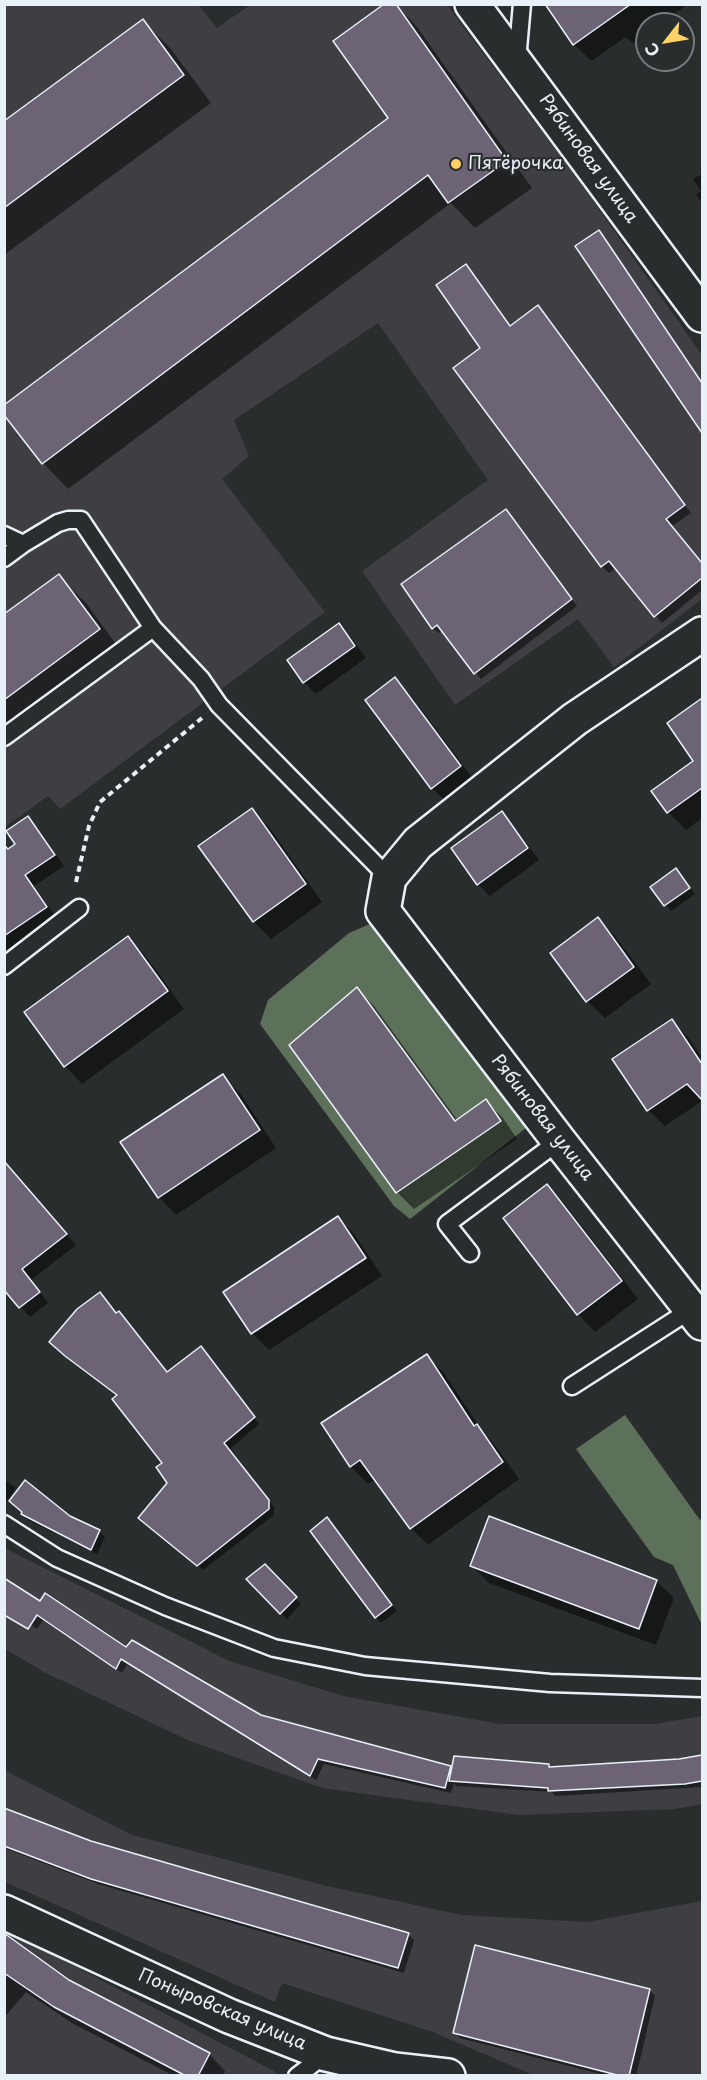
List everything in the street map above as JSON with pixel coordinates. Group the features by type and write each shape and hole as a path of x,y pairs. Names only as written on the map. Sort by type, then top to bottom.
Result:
{"street":[{"name":"Рябиновая улица","path":"472,4 702,315"},
{"path":"389,878 418,843 575,719 702,633"},
{"name":"Рябиновая улица","path":"389,878 383,911 559,1141 697,1316"},
{"name":"Поныровская улица","path":"4,1912 229,2016 326,2054 395,2070 448,2076"}],"lane":[{"path":"517,64 522,4"},
{"path":"4,558 58,523 81,520 153,628 201,680 219,705 389,878"},
{"path":"4,535 23,544"},
{"path":"4,737 153,628"},
{"path":"4,966 79,908"},
{"path":"470,1253 447,1224 559,1141"},
{"path":"572,1386 697,1316"},
{"path":"4,1524 57,1558 165,1606 274,1648 365,1666 550,1683 702,1688"},
{"path":"297,2076 326,2054"}],"path":[{"path":"76,882 89,826 100,802 219,705"}],"shaded area":[{"path":"6,4 199,5 217,28 250,5 447,5 579,181 702,355 702,599 614,667 578,619 455,705 362,571 488,480 378,323 234,420 249,456 222,479 325,612 60,809 48,796 5,827"},
{"path":"5,1548 229,1661 343,1696 500,1724 654,1724 702,1716 702,1804 675,1809 518,1815 322,1788 190,1741 44,1672 5,1649"},
{"path":"4,1770 132,1835 327,1886 462,1915 588,1922 702,1901 702,2075 533,2075 433,2032 282,1983 275,2002 5,1882"},
{"path":"4,1929 274,2071 278,2075 5,2075"}],"green space":[{"path":"370,924 519,1113 526,1128 410,1219 394,1206 260,1024 268,1000 349,933"},
{"path":"625,1415 700,1520 702,1518 702,1623 673,1565 654,1557 576,1449"}],"building":[{"path":"384,4 396,4 507,161 448,203 428,175 42,464 4,415 4,405 388,118 333,41"},
{"path":"545,4 631,4 573,45"},
{"path":"143,19 184,75 4,208 4,121"},
{"path":"599,230 702,383 702,433 575,246"},
{"path":"466,264 510,326 538,305 685,505 666,519 702,563 702,578 654,617 609,561 601,567 453,368 480,348 436,285"},
{"path":"506,509 572,599 474,674 437,625 432,629 401,584"},
{"path":"59,574 100,629 4,700 4,614"},
{"path":"339,623 355,646 303,683 287,660"},
{"path":"395,677 461,766 431,789 365,700"},
{"path":"702,698 702,788 667,813 651,791 693,761 667,723"},
{"path":"252,808 306,884 253,922 198,846"},
{"path":"502,811 528,848 477,885 451,848"},
{"path":"28,816 55,855 25,875 47,907 4,936 4,845 8,849 15,844 6,831"},
{"path":"676,868 690,888 664,906 650,887"},
{"path":"598,917 634,967 586,1002 550,953"},
{"path":"128,936 168,991 64,1067 24,1012"},
{"path":"357,987 455,1121 486,1099 501,1121 396,1193 289,1045"},
{"path":"672,1019 702,1064 702,1100 687,1084 647,1111 612,1059"},
{"path":"223,1074 260,1130 158,1198 120,1142"},
{"path":"4,1161 67,1234 22,1269 40,1292 19,1308 4,1290"},
{"path":"547,1184 622,1281 577,1315 503,1218"},
{"path":"338,1216 366,1258 251,1334 223,1292"},
{"path":"100,1292 116,1313 119,1311 167,1372 201,1346 255,1417 224,1443 269,1500 269,1509 197,1566 138,1518 167,1483 156,1467 162,1463 112,1399 117,1395 49,1342 77,1309"},
{"path":"427,1354 474,1426 477,1424 503,1462 410,1529 360,1460 350,1467 321,1423"},
{"path":"25,1480 70,1516 100,1530 91,1550 21,1514 22,1512 9,1501"},
{"path":"489,1516 657,1580 639,1629 470,1566"},
{"path":"327,1517 392,1605 375,1618 310,1531"},
{"path":"265,1564 297,1597 280,1614 246,1579"},
{"path":"4,1578 40,1601 45,1593 126,1647 132,1640 261,1715 451,1766 445,1788 318,1759 310,1776 121,1659 116,1669 37,1615 28,1629 4,1615"},
{"path":"702,1755 702,1781 685,1784 548,1791 548,1788 449,1781 454,1756 549,1764 549,1767 679,1759"},
{"path":"4,1808 91,1841 409,1933 398,1968 91,1879 4,1846"},
{"path":"4,1933 69,1980 210,2053 198,2076 186,2076 54,2007 4,1973"},
{"path":"475,1945 650,1989 629,2076 621,2076 453,2033"}],"place":[{"name":"Пятёрочка","path":"456,164"}]}
